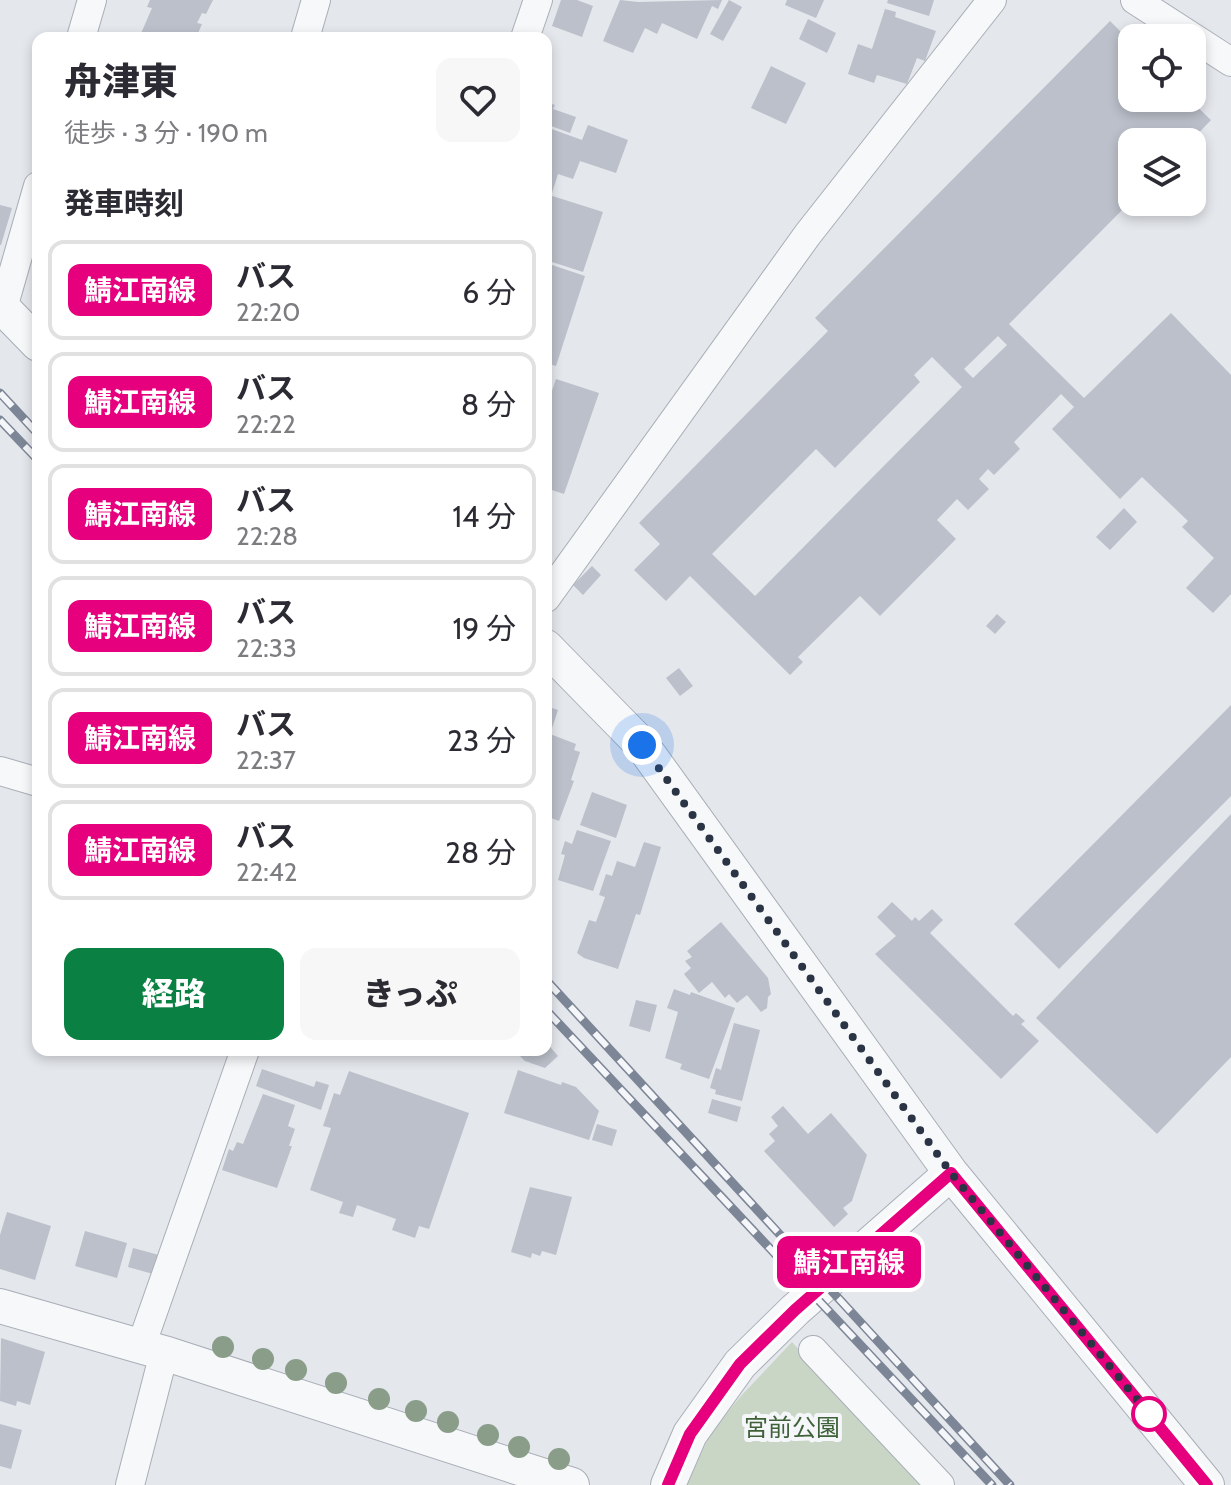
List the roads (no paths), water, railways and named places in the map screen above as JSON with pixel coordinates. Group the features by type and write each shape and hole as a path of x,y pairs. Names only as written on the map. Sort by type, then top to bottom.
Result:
{"street":[{"path":"83,32 92,0"},
{"path":"307,32 316,0"},
{"path":"527,32 538,0"},
{"path":"552,590 808,234 992,0"},
{"path":"1135,0 1231,62"},
{"path":"32,210 2,307 32,338"},
{"path":"552,653 642,745 951,1173 1207,1485"},
{"path":"0,771 32,780"},
{"path":"130,1485 153,1349 243,1056"},
{"path":"668,1485 690,1434 740,1364 804,1302 951,1173"},
{"path":"0,1306 153,1349 572,1485"},
{"path":"813,1350 940,1485"}],"railway":[{"path":"0,393 32,428"},
{"path":"0,420 32,454"},
{"path":"552,987 1010,1485"},
{"path":"552,1016 992,1485"}],"park label":[{"name":"宮前公園","path":"792,1427"}]}
